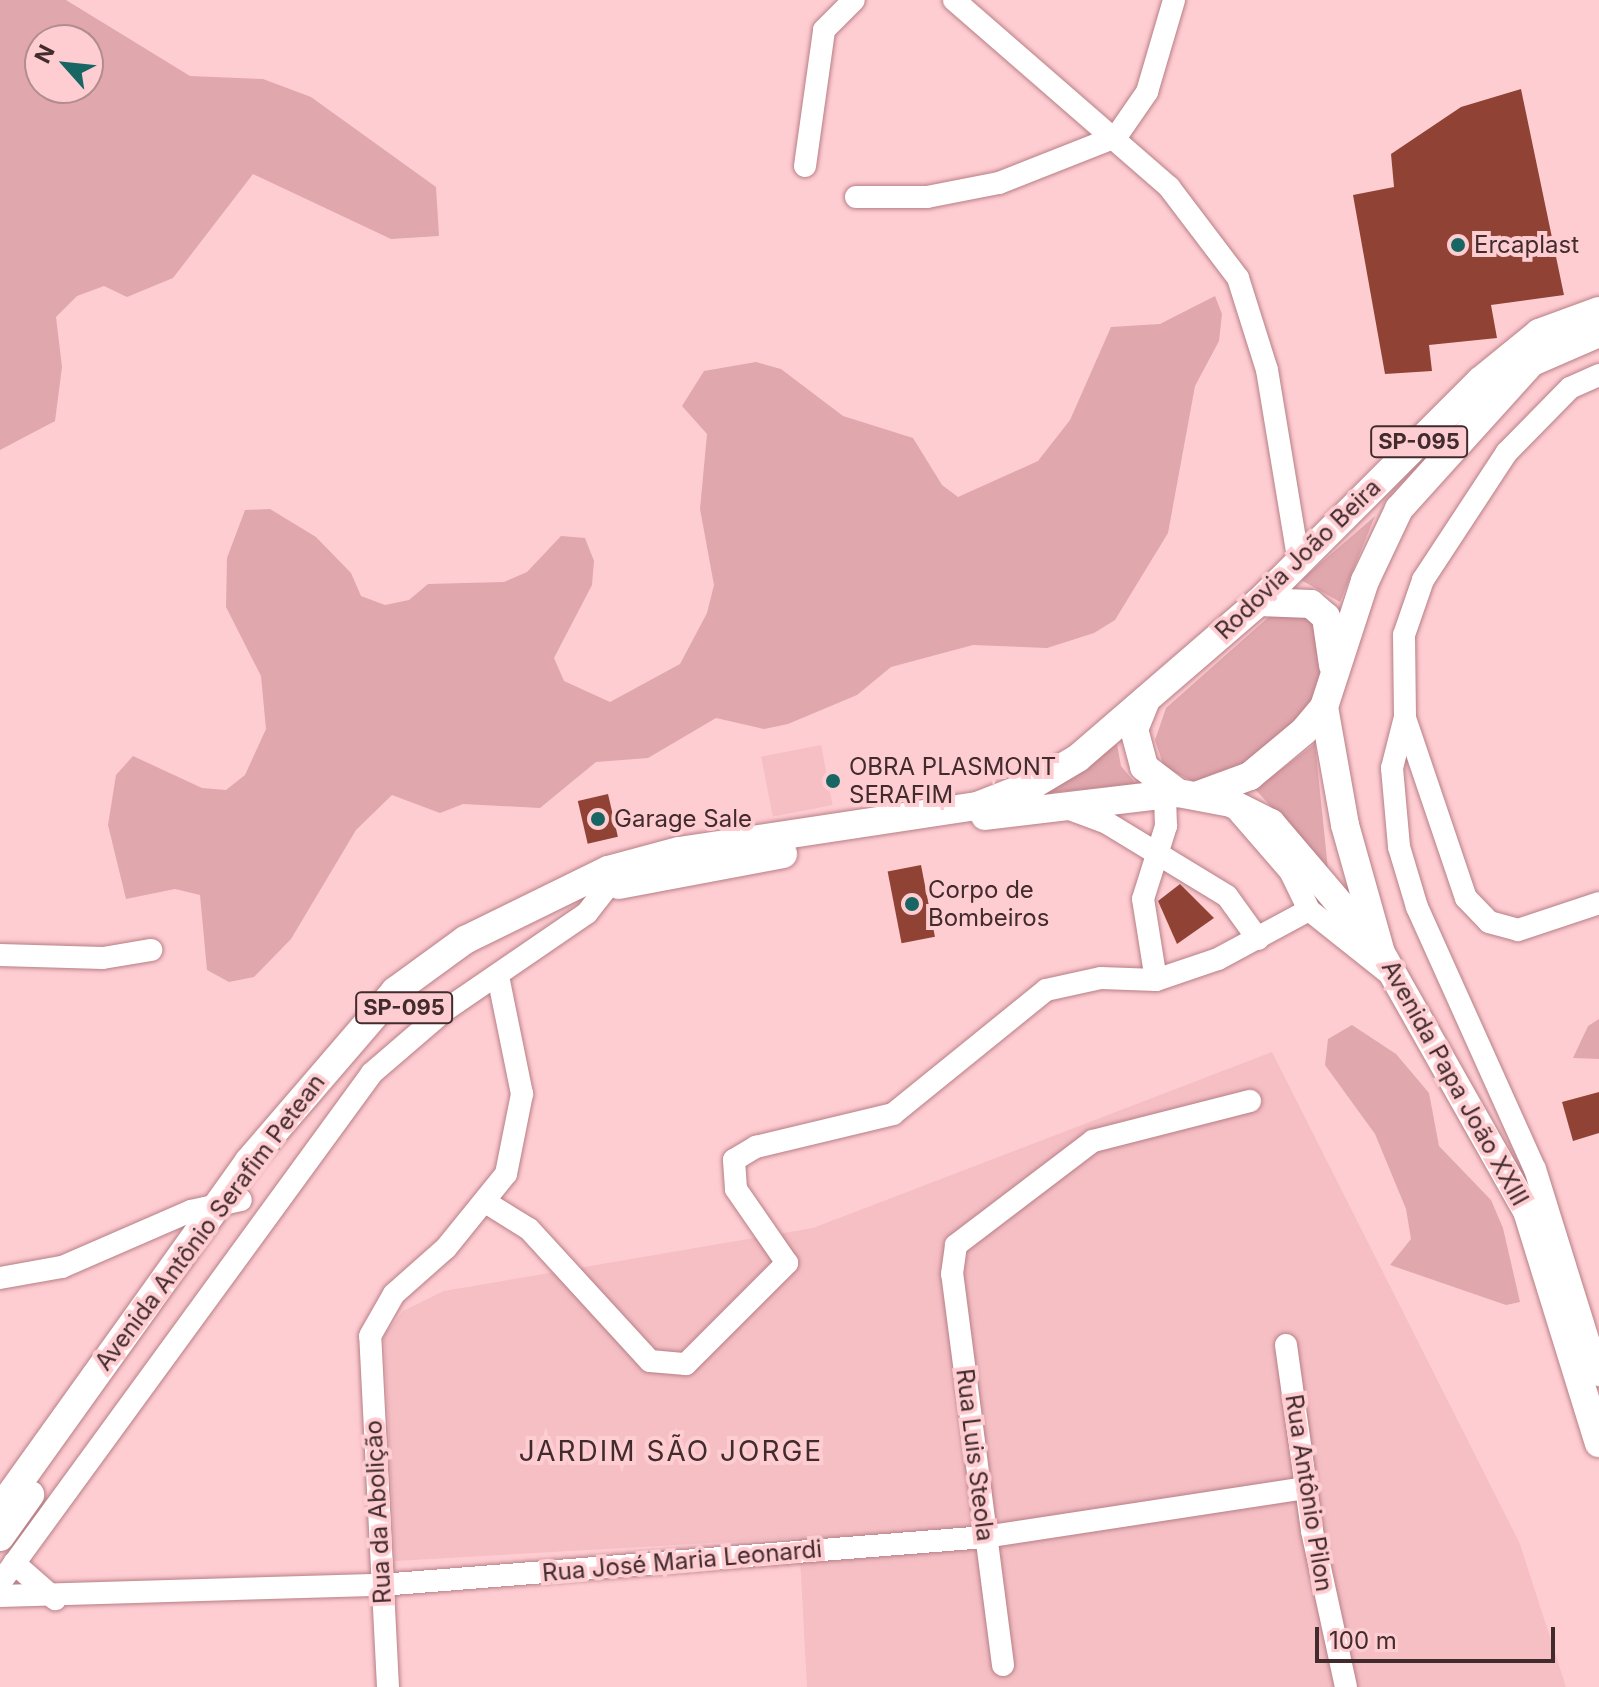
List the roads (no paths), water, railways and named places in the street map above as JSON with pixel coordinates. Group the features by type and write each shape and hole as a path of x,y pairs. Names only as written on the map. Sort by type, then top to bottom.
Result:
{"main road":[{"name":"Rodovia João Beira","path":"1148,696 1259,602 1480,381 1539,333 1599,311"},
{"name":"Rodovia João Beira","path":"1029,808 1226,790 1280,757 1324,707 1365,581 1415,488 1532,362 1599,333"},
{"path":"1259,602 1295,598 1326,617 1333,678"},
{"path":"1148,696 1134,729 1137,754 1179,795"},
{"name":"Avenida Antônio Serafim Petean","path":"0,1537 288,1111 395,991 465,940 546,896 679,851 977,806 1078,758 1148,696"},
{"name":"Avenida Papa João XXIII","path":"1324,707 1345,825 1387,965"},
{"name":"Avenida Papa João XXIII","path":"1179,795 1231,803 1282,832 1387,965 1527,1211 1599,1443"},
{"name":"Avenida Antônio Serafim Petean","path":"0,1509 193,1240 230,1201 350,1058 410,1002 512,931 607,887 1029,808"}],"street":[{"path":"805,166 815,135 824,30 854,0"},
{"path":"954,0 1116,137 1169,187 1238,278 1267,370 1299,563"},
{"path":"856,197 927,197 999,183 1116,137 1147,92 1174,0"},
{"path":"1599,375 1570,388 1507,452 1423,580 1404,635 1405,717 1392,768 1399,847 1417,907 1535,1169 1599,1375"},
{"path":"1405,717 1466,898 1489,922 1518,930 1599,903"},
{"path":"1156,980 1143,899 1179,795"},
{"path":"1231,803 1290,871 1309,910 1387,965"},
{"path":"1058,805 1157,853 1227,896 1258,939"},
{"name":"Avenida Antônio Serafim Petean","path":"0,1583 372,1073 498,976 587,913 607,887"},
{"path":"498,976 522,1094 506,1174 487,1203 529,1229 650,1361 686,1364 787,1263 738,1195 734,1160 756,1147 893,1114 1046,990 1101,978 1156,980 1258,939 1309,910"},
{"path":"0,955 103,958 151,950"},
{"name":"Rua Luis Steola","path":"1003,1665 952,1274 956,1245 1093,1141 1250,1101"},
{"path":"0,1278 62,1267 160,1224 230,1201"},
{"name":"Rua da Abolição","path":"388,1687 370,1336 394,1294 487,1203"},
{"path":"160,1224 184,1228 193,1240"},
{"name":"Rua Antônio Pilon","path":"1286,1345 1305,1488 1346,1687"},
{"name":"Rua José Maria Leonardi","path":"0,1596 55,1599 381,1585 985,1537 1017,1527 1305,1488"},
{"path":"14,1563 55,1599"}],"place":[{"name":"Ercaplast","path":"1458,245"},
{"name":"OBRA PLASMONT SERAFIM","path":"833,781"},
{"name":"Garage Sale","path":"598,819"},
{"name":"Corpo de Bombeiros","path":"912,904"}],"district":[{"name":"JARDIM SÃO JORGE","path":"671,1451"}]}
